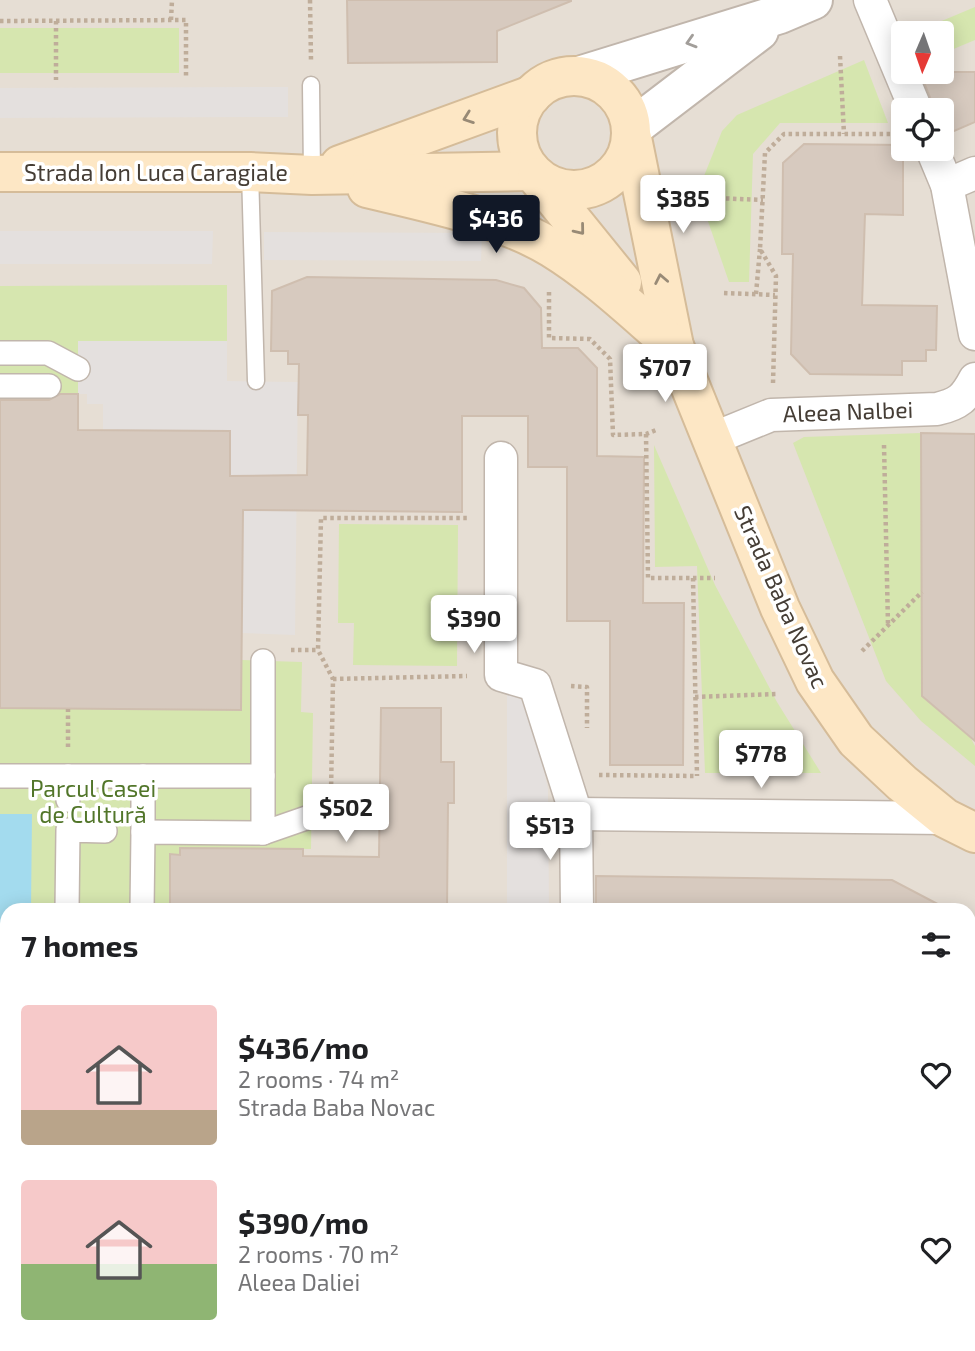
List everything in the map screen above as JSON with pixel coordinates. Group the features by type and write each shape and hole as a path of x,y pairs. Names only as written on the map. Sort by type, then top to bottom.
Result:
{"main road":[{"path":"579,76 595,80 609,88 620,99 628,113 632,133 629,151 614,175 590,188 562,189 534,174 522,157 517,133 522,109 545,83 562,77 579,76"},
{"name":"Strada Ion Luca Caragiale","path":"312,175 532,95"},
{"name":"Strada Baba Novac","path":"632,133 674,346 780,608 816,681 856,740 902,783 960,826"},
{"name":"Strada Ion Luca Caragiale","path":"0,172 534,174"},
{"name":"Strada Baba Novac","path":"534,174 674,346"},
{"path":"312,175 422,201 513,229 550,247 586,272 674,346"}],"street":[{"path":"870,0 911,98"},
{"path":"579,76 796,7"},
{"path":"632,133 796,7"},
{"path":"937,161 947,185 975,334"},
{"path":"947,185 975,173"},
{"path":"0,353 48,353 78,369"},
{"name":"Aleea Nalbei","path":"712,439 771,415 937,409 952,405 967,395 975,379"},
{"path":"0,386 49,386"},
{"path":"502,458 501,676 535,685 576,814 577,903"},
{"path":"263,661 263,833"},
{"path":"0,776 263,776"},
{"path":"68,776 68,800"},
{"path":"142,903 143,776"},
{"path":"576,814 960,826"},
{"path":"143,832 263,833 312,816"},
{"path":"67,903 68,830 105,831"}],"lane":[{"path":"311,85 312,175"},
{"path":"250,172 256,381"}],"path":[{"path":"171,20 172,0"},
{"path":"310,0 311,85"},
{"path":"0,21 186,20 186,78"},
{"path":"56,21 56,80"},
{"path":"841,56 844,134"},
{"path":"756,294 765,153 783,134 891,134"},
{"path":"691,197 763,200"},
{"path":"760,248 776,276 773,384"},
{"path":"549,281 549,338 590,339 610,359 613,435 646,434 656,430"},
{"path":"724,293 776,295"},
{"path":"646,434 648,578 715,578"},
{"path":"884,437 888,625"},
{"path":"312,816 330,816 333,679 318,650 321,518 451,518"},
{"path":"588,774 696,776 693,578"},
{"path":"862,651 922,592"},
{"path":"333,679 440,676"},
{"path":"535,685 587,687 587,737"},
{"path":"695,697 776,694"}],"shaded area":[{"path":"0,0 975,0 975,903 0,903"},
{"path":"288,87 288,117 0,118 0,88"},
{"path":"0,231 213,231 212,264 0,264"},
{"path":"264,232 482,233 481,261 264,260"},
{"path":"78,341 227,341 227,381 298,382 295,635 242,633 230,476 230,431 103,430 103,404 87,404 87,394 78,394"},
{"path":"507,695 528,697 548,789 549,903 507,903"}],"green space":[{"path":"975,7 975,40 954,49 954,21 942,21"},
{"path":"0,28 179,28 179,73 0,73"},
{"path":"864,60 888,123 780,123 753,154 749,282 729,282 703,207 704,176 722,131 737,115"},
{"path":"227,285 227,341 78,341 78,394 0,394 0,286"},
{"path":"921,433 922,696 969,735 975,746 975,766 921,721 886,681 793,443 804,437"},
{"path":"654,445 715,585 777,702 821,773 705,773 697,566 655,567"},
{"path":"339,524 458,525 457,666 353,665 354,623 338,623"},
{"name":"Parcul Casei de Cultură","path":"242,660 302,662 301,712 313,713 311,849 180,848 180,855 170,855 170,903 0,903 0,708 241,710"}],"water":[{"path":"0,814 32,814 31,903 0,903"}],"building":[{"path":"347,0 571,1 497,31 497,62 348,63"},
{"path":"954,72 975,72 975,122 954,131 954,98 930,98 925,84 954,84"},
{"path":"804,144 891,145 891,161 903,161 903,215 865,214 862,305 937,306 936,350 926,350 926,361 902,361 902,375 810,374 791,354 793,254 782,254 783,163"},
{"path":"307,277 496,280 524,288 541,308 542,348 578,348 597,368 597,456 644,457 643,603 684,603 683,765 610,765 610,621 567,621 567,467 528,467 528,416 462,416 462,512 243,510 241,710 0,708 0,400 49,400 60,394 78,394 78,430 230,431 230,476 307,475 308,415 298,415 299,364 288,364 288,351 271,351 272,291"},
{"path":"921,433 975,434 975,741 922,696"},
{"path":"381,708 441,708 441,762 454,762 454,803 448,803 447,903 170,903 170,854 180,855 180,848 303,849 303,856 379,857"},
{"path":"596,876 892,880 936,903 596,903"}]}
